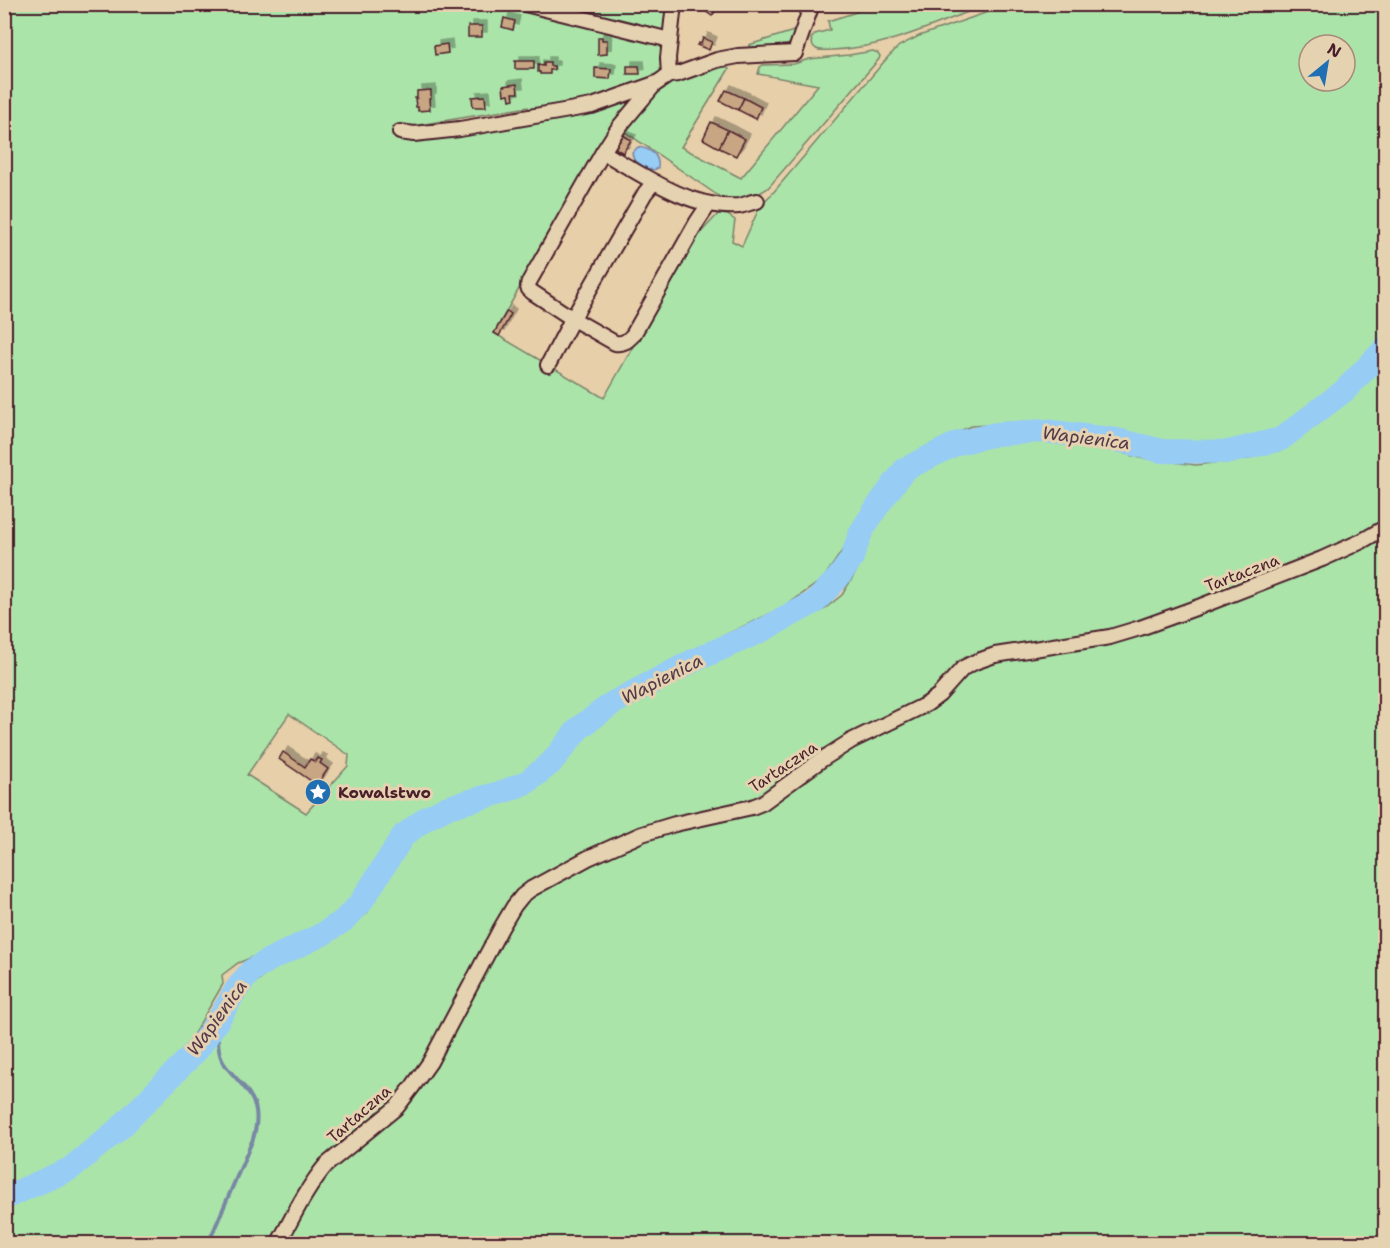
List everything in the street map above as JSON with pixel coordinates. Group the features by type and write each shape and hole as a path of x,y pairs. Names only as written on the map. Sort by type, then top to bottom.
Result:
{"street":[{"path":"525,4 670,40"},
{"path":"669,75 668,58 674,4"},
{"path":"400,132 414,134 460,129 592,106 657,83 669,75 717,60 738,56 795,53 812,4"},
{"path":"657,83 619,127 603,152 529,282 529,289 573,319 615,343 622,344 633,335 709,204"},
{"path":"603,152 654,182 690,198 709,204 740,206 757,201"},
{"path":"548,365 645,193 654,182"},
{"name":"Tartaczna","path":"278,1244 306,1192 322,1170 397,1107 413,1086 430,1062 514,906 531,889 588,858 642,834 675,824 752,807 762,802 851,741 927,704 939,695 963,668 975,662 995,655 1110,637 1140,628 1322,560 1386,527"}],"green space":[{"path":"860,4 986,5 911,34 872,45 825,50 818,50 814,47 811,39 815,34 830,30 828,21 857,12"},
{"path":"5,5 509,5 664,44 663,70 660,76 618,92 614,90 600,95 598,99 530,111 528,107 419,125 418,138 640,92 594,156 494,333 604,398 692,242 719,213 726,214 735,220 732,241 742,246 761,204 899,46 919,36 1008,5 1385,5 1385,338 1336,385 1279,431 1225,444 1166,441 1096,427 1043,422 971,426 927,446 898,463 868,504 842,551 823,579 784,607 723,636 651,677 611,696 578,721 546,758 524,776 441,802 399,832 382,855 356,900 339,917 293,941 238,963 222,975 223,984 189,1042 146,1092 71,1160 5,1194","holes":["289,714 349,755 348,766 306,813 247,775"]},
{"path":"540,5 671,5 664,33"},
{"path":"800,29 796,38 784,46 750,47 749,45"},
{"path":"873,51 878,53 879,59 768,188 752,198 719,201 720,197 624,131 663,83 727,61 729,69 681,147 741,178 818,85 758,74 760,67"},
{"path":"1385,363 1385,522 1360,538 1139,625 994,651 931,697 760,801 674,822 529,887 427,1061 395,1105 323,1164 274,1243 5,1244 5,1208 75,1173 112,1144 152,1107 202,1050 252,985 271,971 347,931 368,912 405,843 424,828 449,814 506,800 532,789 559,769 585,734 615,712 696,668 823,610 842,595 856,572 864,549 882,517 912,477 961,451 1042,437 1099,444 1134,457 1196,465 1248,459 1282,446 1347,400"},
{"path":"1385,531 1385,1243 288,1244 291,1227 319,1177 398,1109 524,899 623,844 781,793 973,669 991,661 1112,640"}],"water":[{"path":"638,147 656,156 658,168 649,169 634,160 632,153"}],"building":[{"path":"699,4 720,4 712,16 698,6"},
{"path":"504,18 515,21 513,30 502,27"},
{"path":"468,26 482,26 482,37 468,37"},
{"path":"598,37 607,40 607,54 598,55"},
{"path":"703,38 712,42 709,50 697,45 701,44"},
{"path":"447,44 448,53 435,55 434,46"},
{"path":"515,61 534,61 534,69 515,69"},
{"path":"544,62 550,62 550,66 554,66 550,74 538,72 538,65 544,66"},
{"path":"627,66 639,66 640,74 627,74"},
{"path":"595,68 611,69 610,79 595,78"},
{"path":"517,84 518,93 513,93 514,99 510,100 509,94 504,95 503,86"},
{"path":"431,90 430,110 418,111 415,98 417,98 417,91"},
{"path":"726,90 744,98 738,110 720,101"},
{"path":"485,96 486,107 473,107 472,97"},
{"path":"744,98 761,107 756,119 738,110"},
{"path":"711,122 728,130 719,148 703,139"},
{"path":"728,130 745,139 736,156 719,148"},
{"path":"623,135 631,140 623,153 615,148"},
{"path":"507,311 511,314 499,336 494,333"},
{"path":"283,752 305,767 310,759 316,762 318,758 322,760 320,763 328,769 317,785 279,759"}],"waterway":[{"name":"Wapienica","path":"4,1199 70,1169 121,1127 198,1049 251,971 323,934 343,921 360,904 403,836 425,819 448,807 503,792 527,782 551,763 579,728 613,703 815,602 851,560 861,532 905,469 958,443 996,434 1044,431 1117,440 1162,451 1229,452 1281,439 1344,391 1386,348"},
{"path":"208,1244 253,1139 257,1121 253,1100 225,1065 220,1055 218,1038 220,1017"}],"place":[{"name":"Kowalstwo","path":"318,792"}]}
